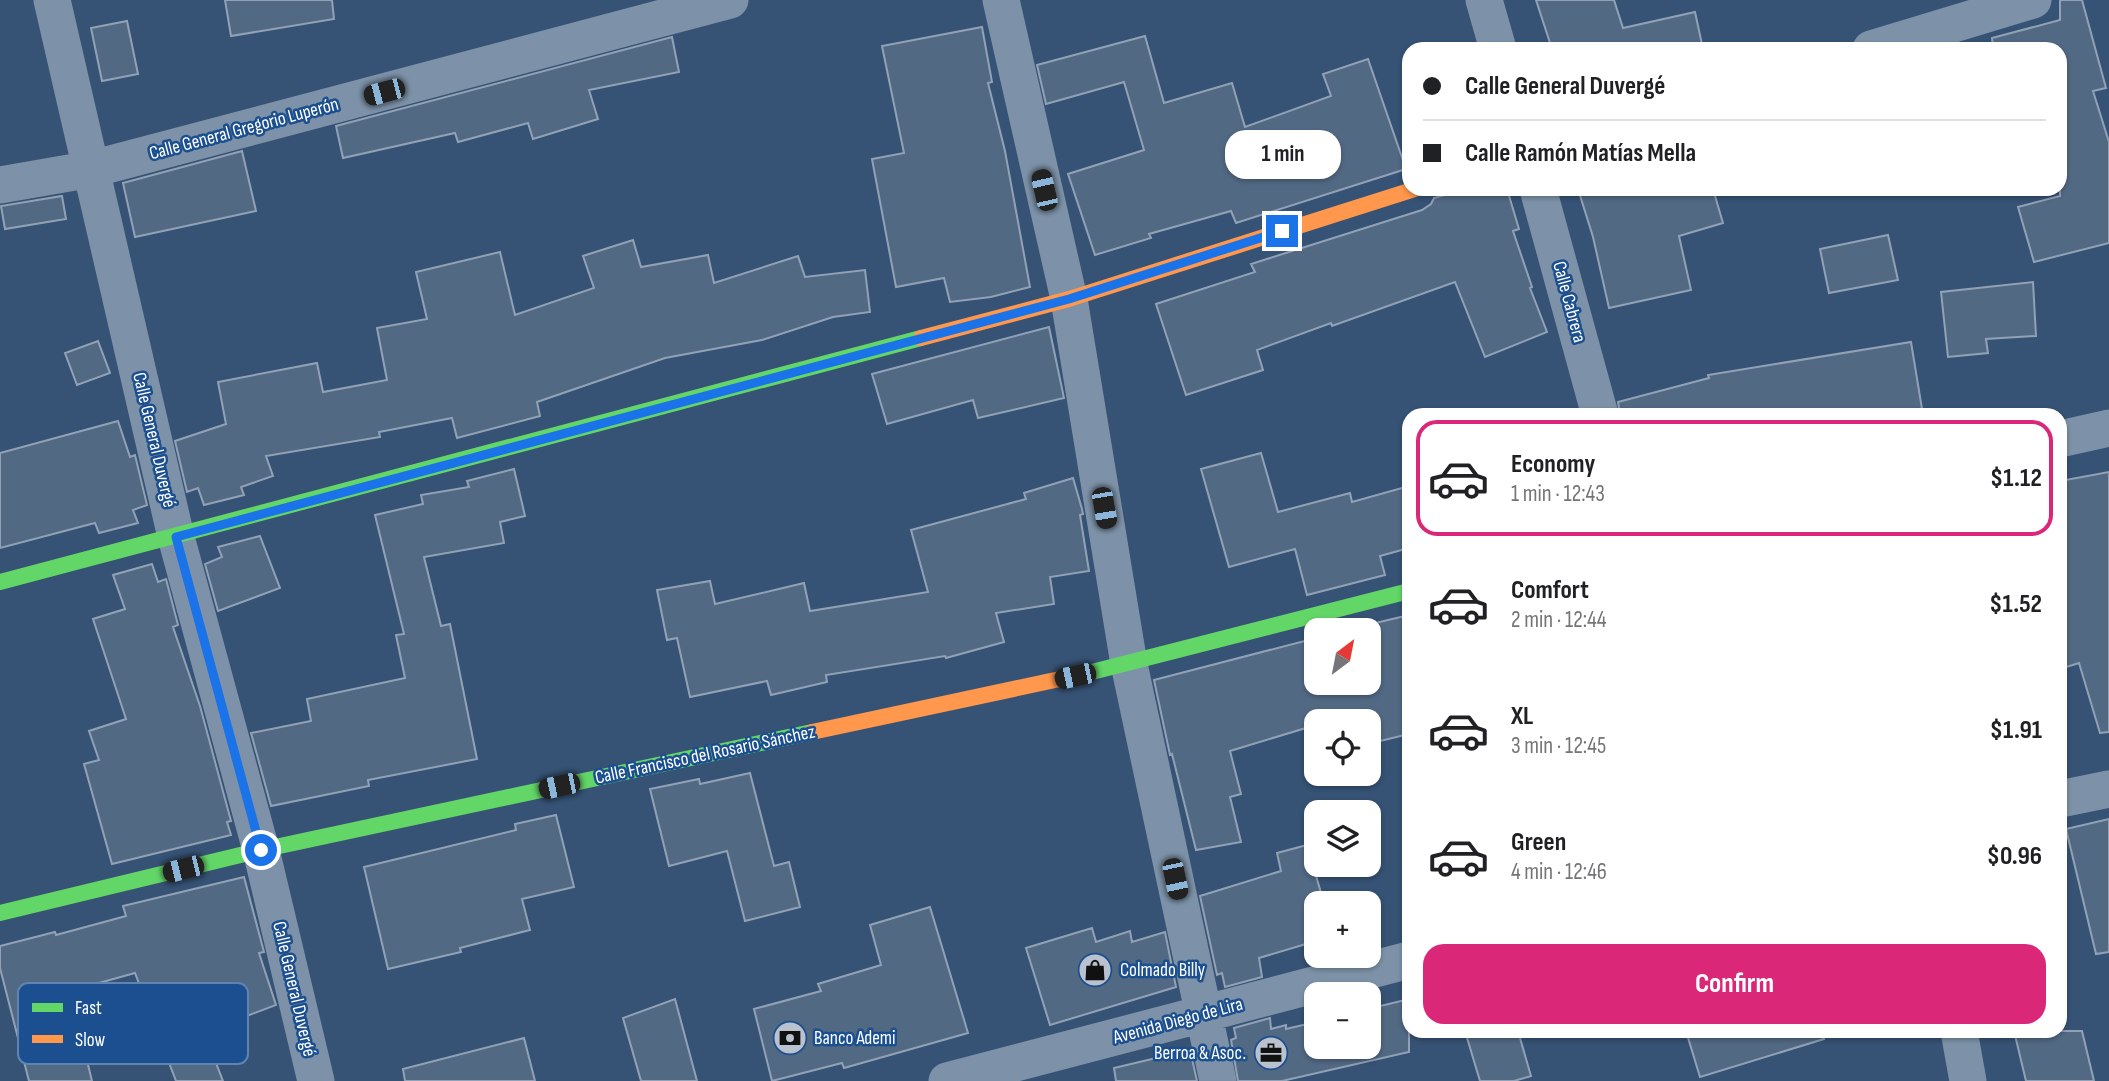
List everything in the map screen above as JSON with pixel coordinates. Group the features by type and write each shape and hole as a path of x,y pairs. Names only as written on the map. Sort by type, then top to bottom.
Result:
{"street":[{"name":"Calle General Duvergé","path":"52,0 176,537 261,850 316,1081"},
{"name":"Calle General Gregorio Luperón","path":"0,185 92,169 730,0"},
{"path":"1001,0 1069,299 1129,664 1218,1081"},
{"path":"1484,0 1496,42"},
{"path":"1894,42 2033,0"},
{"path":"0,582 1069,299 1402,193"},
{"name":"Calle Cabrera","path":"1540,196 1599,408"},
{"path":"2067,437 2109,428"},
{"name":"Calle Francisco del Rosario Sánchez","path":"0,913 261,850 1129,664 1402,593"},
{"path":"2067,798 2109,789"},
{"name":"Avenida Diego de Lira","path":"947,1081 1402,962"},
{"path":"1959,1038 1968,1081"}],"building":[{"path":"225,0 332,0 334,19 231,36"},
{"path":"1536,0 1614,0 1623,28 1695,12 1701,42 1550,42"},
{"path":"2060,0 2082,0 2106,88 2093,91 2109,142 2109,243 2034,262 2018,207 2067,196 2067,42 1992,42 1992,38 2060,20"},
{"path":"127,21 138,74 102,81 91,28"},
{"path":"982,27 992,82 988,83 1005,151 1030,287 991,297 950,302 944,278 896,287 872,159 904,153 882,46"},
{"path":"1145,36 1164,103 1232,83 1245,127 1331,96 1323,74 1368,59 1402,157 1402,170 1236,223 1231,211 1149,234 1151,238 1095,255 1068,174 1144,150 1124,82 1046,104 1037,65"},
{"path":"672,37 679,72 589,90 598,119 533,139 528,123 458,142 455,133 343,158 336,126"},
{"path":"242,151 256,211 135,237 123,183"},
{"path":"62,196 66,219 5,229 1,206"},
{"path":"1509,196 1519,229 1513,231 1547,332 1485,357 1455,282 1257,350 1263,370 1186,395 1156,304 1255,272 1251,264 1422,210 1431,204 1434,198"},
{"path":"1580,196 1715,196 1723,223 1679,236 1691,290 1609,308 1593,237"},
{"path":"1888,235 1898,280 1829,293 1820,249"},
{"path":"633,240 641,267 708,255 714,283 798,256 805,277 865,270 870,312 833,317 762,340 665,358 537,402 540,416 457,438 452,418 379,432 380,437 266,456 273,476 241,487 244,495 204,505 198,488 187,492 175,441 226,424 218,382 317,363 323,392 387,380 377,328 427,319 416,272 500,252 515,315 594,288 583,256"},
{"path":"2033,282 2036,336 1986,339 1988,353 1948,357 1941,292"},
{"path":"1049,327 1064,398 978,418 973,400 887,424 872,374"},
{"path":"98,341 110,373 77,385 65,353"},
{"path":"1911,342 1922,408 1619,408 1618,402 1709,378 1708,375"},
{"path":"118,421 130,457 135,455 147,505 133,510 138,523 99,533 95,523 0,548 0,453"},
{"path":"1261,453 1278,512 1350,493 1352,502 1402,488 1402,550 1380,556 1385,575 1307,595 1295,549 1229,567 1201,469"},
{"path":"514,469 525,516 500,522 504,543 424,557 441,626 450,624 477,759 368,780 369,786 271,806 251,733 311,721 307,699 405,678 396,635 404,634 375,515 423,504 421,495 469,487 467,481"},
{"path":"2109,472 2109,732 2100,733 2079,663 2067,667 2067,480"},
{"path":"1073,478 1083,514 1080,515 1089,571 1050,577 1054,604 996,613 1004,642 946,658 945,656 826,675 827,682 771,695 767,681 690,697 677,638 667,640 657,590 710,581 715,604 804,583 810,611 928,592 911,530 1026,499 1024,493"},
{"path":"260,536 280,588 218,611 205,564 222,557 218,547"},
{"path":"152,564 158,582 166,579 178,625 173,627 200,706 231,821 227,822 231,835 112,864 84,764 99,760 89,731 126,719 93,619 125,609 113,575"},
{"path":"1402,617 1402,736 1381,741 1381,709 1304,709 1304,729 1230,751 1241,794 1230,797 1241,842 1196,850 1172,754 1170,755 1154,680 1304,641 1304,695 1381,695 1381,622"},
{"path":"750,773 774,866 789,862 800,907 745,921 727,851 669,866 650,789 699,779 700,784"},
{"path":"556,815 574,887 522,899 530,930 460,948 461,952 388,969 364,867 516,830 515,824"},
{"path":"2109,819 2109,952 2096,954 2067,829"},
{"path":"1304,846 1304,877 1316,877 1320,891 1304,891 1304,945 1259,958 1262,977 1225,987 1222,973 1217,975 1200,896 1281,871 1277,853"},
{"path":"244,877 264,952 259,953 276,1005 248,1016 248,983 139,983 135,973 99,983 18,983 18,1038 0,968 0,946 55,932 56,935 126,916 123,906"},
{"path":"930,907 968,1033 844,1068 842,1063 772,1081 754,1009 821,991 818,984 881,965 870,925"},
{"name":"Colmado Billy","path":"1092,928 1096,942 1130,931 1132,942 1165,932 1176,987 1050,1025 1026,948"},
{"path":"675,999 697,1081 641,1081 623,1018"},
{"path":"1402,1001 1402,1038 1409,1038 1409,1052 1381,1058 1381,1006"},
{"path":"1270,1018 1271,1029 1286,1025 1286,1029 1304,1025 1304,1059 1378,1059 1282,1081 1238,1081 1231,1040 1236,1038 1234,1028"},
{"path":"2067,1031 2082,1031 2094,1081 2026,1081 2016,1038 2067,1038"},
{"path":"524,1038 535,1081 405,1081 403,1069"},
{"path":"1467,1038 1520,1038 1531,1076 1514,1081 1480,1081"},
{"path":"1688,1038 1824,1038 1824,1039 1700,1077"},
{"path":"1190,1050 1197,1081 1116,1081 1114,1068"},
{"path":"25,1064 88,1064 92,1081 29,1081"},
{"path":"170,1064 216,1064 223,1081 176,1081"}],"traffic: fast":[{"path":"0,582 921,338"},
{"path":"1088,673 1402,593"},
{"path":"0,913 261,850 812,732"}],"traffic: slow":[{"path":"921,338 1069,299 1402,193"},
{"path":"812,732 1088,673"}],"place":[{"name":"Colmado Billy","path":"1095,970"},
{"name":"Banco Ademi","path":"790,1038"},
{"name":"Berroa & Asoc.","path":"1271,1053"}],"route":[{"path":"261,850 176,537 1069,299 1282,231"}]}
